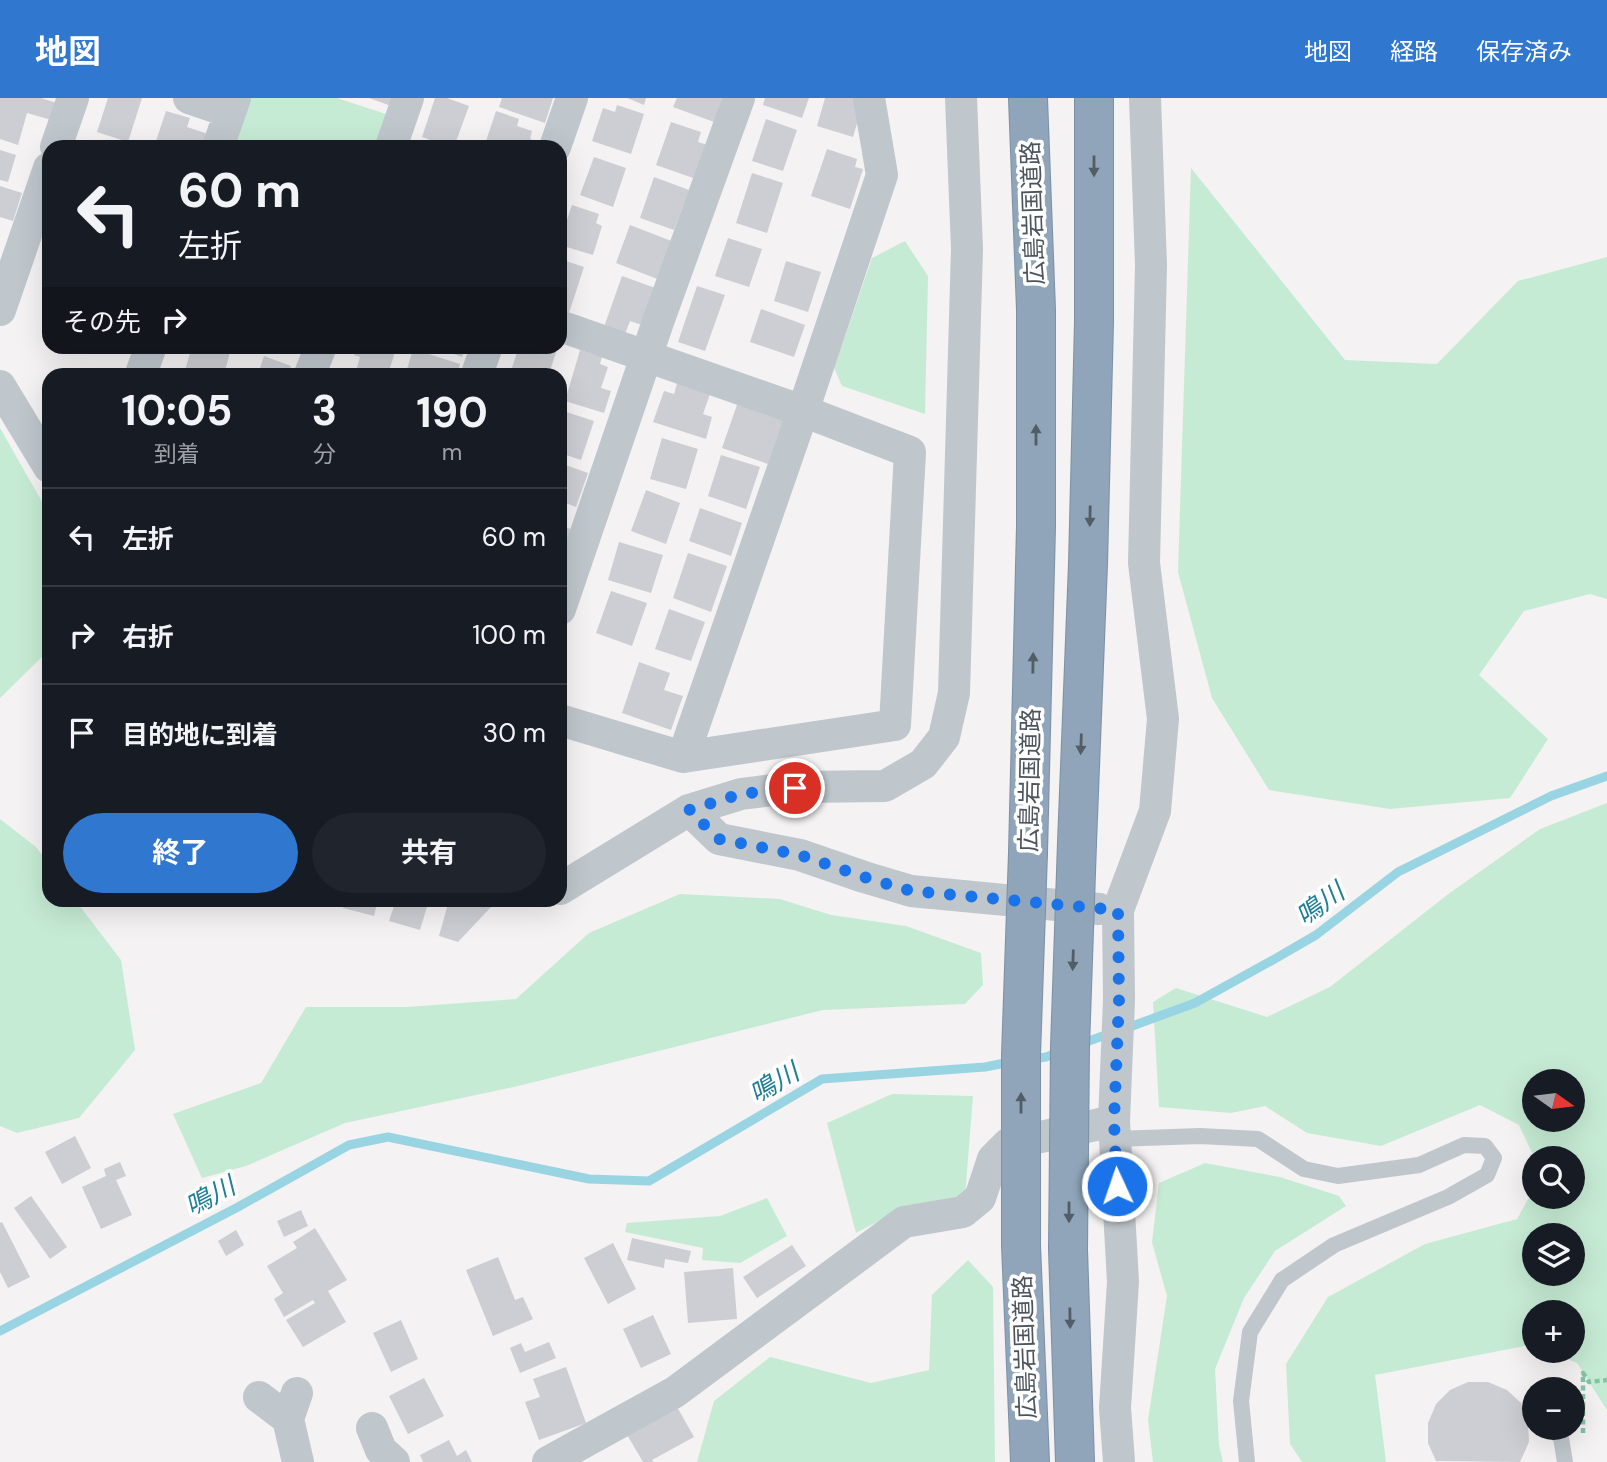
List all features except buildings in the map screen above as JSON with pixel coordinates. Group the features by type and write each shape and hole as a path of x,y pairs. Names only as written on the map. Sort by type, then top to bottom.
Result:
{"highway":[{"name":"広島岩国道路","path":"1028,98 1037,310 1036,526 1021,1055 1021,1245 1030,1462"},
{"name":"広島岩国道路","path":"1075,1462 1068,1250 1070,1046 1088,564 1094,322 1094,98"}],"street":[{"path":"58,140 73,98"},
{"path":"189,98 232,105 220,140"},
{"path":"393,140 408,98"},
{"path":"557,140 572,98"},
{"path":"567,588 739,98"},
{"path":"683,757 882,175 870,98"},
{"path":"567,885 689,810 741,794 782,789 885,786 923,764 944,737 954,693 968,249 961,98"},
{"path":"1119,1462 1115,1408 1123,1282 1114,1130 1119,1000 1118,910 1155,811 1163,719 1144,563 1151,265 1145,98"},
{"path":"0,310 42,188"},
{"path":"567,329 803,411 910,452 895,725 683,757 567,722"},
{"path":"0,386 42,455"},
{"path":"689,810 719,839 800,855 911,891 1118,910"},
{"path":"548,1462 675,1392 904,1222 963,1212 980,1198 993,1159 1008,1144 1114,1130"},
{"path":"259,1397 293,1406 298,1462"},
{"path":"372,1428 381,1450 394,1462"}],"lane":[{"path":"1114,1130 1258,1139 1304,1169 1338,1176 1419,1165 1464,1145 1485,1146 1494,1158 1487,1175 1477,1181 1448,1197 1334,1245 1282,1280 1250,1332 1241,1401 1247,1462"},
{"path":"1561,1440 1565,1462"}],"path":[{"path":"1583,1377 1583,1373 1589,1382 1607,1380"}],"green space":[{"path":"247,98 337,98 389,115 381,140 234,140"},
{"path":"1191,168 1345,360 1437,364 1518,281 1607,257 1607,599 1590,594 1524,611 1479,675 1548,739 1510,798 1390,809 1269,790 1212,698 1178,572"},
{"path":"905,241 928,276 925,414 842,386 834,368 872,258"},
{"path":"0,428 42,502 42,657 0,698"},
{"path":"1607,803 1607,1410 1577,1363 1585,1363 1585,1300 1522,1300 1522,1347 1375,1375 1386,1462 1302,1462 1290,1444 1286,1364 1328,1297 1425,1244 1517,1219 1523,1209 1585,1209 1585,1146 1529,1146 1522,1132 1586,1132 1586,1069 1522,1069 1522,1131 1519,1125 1480,1105 1381,1146 1307,1133 1265,1106 1231,1113 1159,1107 1153,1002 1176,988 1267,1017 1330,987 1447,895 1540,829"},
{"path":"0,819 42,855 42,907 80,907 121,960 135,1050 79,1118 17,1133 0,1126"},
{"path":"680,894 780,899 831,915 906,926 981,953 983,985 965,1004 823,1010 514,1087 345,1123 246,1166 202,1178 173,1114 261,1083 306,1007 407,1007 516,999 589,933"},
{"path":"892,1094 973,1096 965,1196 901,1209 856,1233 827,1123"},
{"path":"1205,1163 1280,1177 1339,1196 1346,1206 1275,1251 1244,1298 1215,1369 1219,1445 1223,1462 1153,1462 1148,1420 1167,1296 1152,1242 1159,1183"},
{"path":"767,1198 787,1236 740,1263 702,1260 703,1248 625,1232 627,1223 720,1216"},
{"path":"968,1260 993,1287 995,1462 697,1462 714,1401 770,1357 871,1383 929,1370 932,1295"}],"waterway":[{"name":"鳴川","path":"1124,1029 1195,1003 1271,961 1316,935 1398,872 1551,796 1607,776"},
{"name":"鳴川","path":"1078,1045 1111,1033"},
{"name":"鳴川","path":"1031,1059 1062,1051"},
{"name":"鳴川","path":"0,1331 238,1207 349,1145 388,1137 589,1179 649,1181 822,1079 985,1067 1010,1062"}],"route":[{"path":"795,788 741,794 689,810 719,839 800,855 911,891 1118,910 1119,1000 1114,1121 1117,1186"}]}
